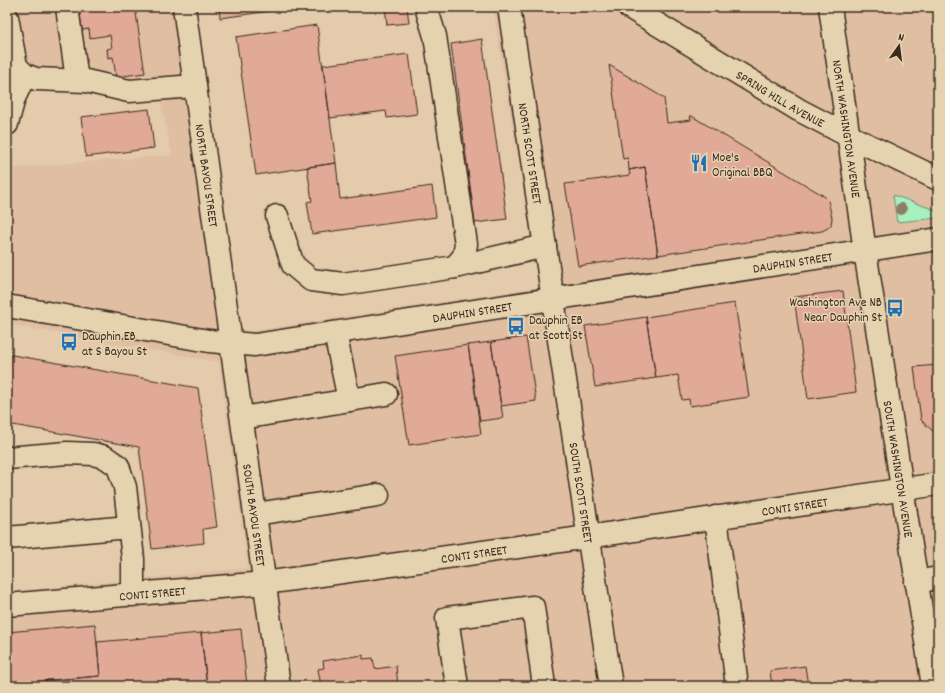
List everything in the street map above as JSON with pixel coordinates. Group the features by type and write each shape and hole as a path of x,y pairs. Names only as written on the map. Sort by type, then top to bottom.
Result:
{"street":[{"path":"67,7 77,80"},
{"name":"NORTH BAYOU STREET","path":"184,7 230,344"},
{"path":"426,7 435,36 466,244 464,256 455,266"},
{"name":"NORTH SCOTT STREET","path":"508,7 553,299"},
{"name":"SPRING HILL AVENUE","path":"628,7 799,110 849,136 938,178"},
{"name":"NORTH WASHINGTON AVENUE","path":"830,7 865,251"},
{"path":"7,17 16,66 25,75 36,79 86,81 129,91 195,86"},
{"path":"7,124 14,98 25,75"},
{"path":"277,216 293,265 310,280 343,284 455,266 545,246"},
{"name":"DAUPHIN STREET","path":"7,306 208,341 255,345 938,239"},
{"name":"SOUTH WASHINGTON AVENUE","path":"865,251 933,686"},
{"name":"SOUTH SCOTT STREET","path":"553,299 612,686"},
{"path":"335,332 349,400"},
{"name":"SOUTH BAYOU STREET","path":"230,344 256,514 279,686"},
{"path":"242,418 386,394"},
{"path":"7,458 67,453 93,454 105,457 118,466 125,487 133,558 133,595"},
{"name":"CONTI STREET","path":"7,606 265,583 938,484"},
{"path":"256,514 378,495"},
{"path":"716,517 737,686"},
{"path":"7,538 129,526"},
{"path":"916,582 938,578"},
{"path":"457,686 447,618 533,607 544,686"}],"shaded area":[{"path":"7,7 195,7 240,333 539,287 493,7 938,7 938,686 7,686 7,592 248,568 219,362 7,324 7,168 172,155 156,78 7,91"}],"green space":[{"path":"893,195 938,211 938,218 897,222"}],"building":[{"path":"79,7 135,7 145,73 116,77 113,57 108,58 107,49 112,48 110,35 90,38 89,29 82,30"},
{"path":"219,7 300,7 220,18"},
{"path":"385,7 407,7 409,23 387,25"},
{"path":"317,25 336,163 256,175 236,37"},
{"path":"482,39 507,219 475,223 451,44"},
{"path":"409,54 417,114 387,118 386,111 330,118 323,65"},
{"name":"Moe's Original BBQ","path":"609,65 664,98 667,123 691,120 690,115 824,196 828,200 832,218 831,225 822,231 658,255 645,167 629,170 628,158 623,159"},
{"path":"149,109 154,148 86,157 81,117"},
{"path":"336,163 340,199 432,186 436,217 312,234 307,202 312,201 307,167"},
{"path":"645,167 658,255 578,266 565,184 630,175 629,170"},
{"path":"843,291 856,392 808,399 794,297"},
{"path":"735,303 749,397 690,406 689,399 682,400 678,375 656,378 646,317"},
{"path":"646,317 656,378 595,387 585,326"},
{"path":"526,337 536,401 501,406 491,342"},
{"path":"491,342 503,418 480,421 468,345"},
{"path":"468,345 481,434 409,445 395,356"},
{"path":"7,354 198,388 217,527 203,529 204,543 152,549 139,447 7,424"},
{"path":"938,365 938,436 921,420 914,367"},
{"path":"938,510 938,533 935,511"},
{"path":"95,624 100,676 7,684 7,632"},
{"path":"241,629 247,686 207,686 201,633"},
{"path":"201,633 207,686 82,686 68,682 67,679 100,676 97,642"},
{"path":"363,655 363,659 373,658 375,669 396,666 398,686 321,686 318,669 324,668 323,661"},
{"path":"805,666 808,686 772,686 770,671"},
{"path":"67,679 68,682 82,686 40,686 47,684 47,680"}],"place":[{"name":"Moe's Original BBQ","path":"699,163"},
{"name":"Washington Ave NB Near Dauphin St","path":"895,308"},
{"name":"Dauphin EB at Scott St","path":"516,326"},
{"name":"Dauphin EB at S Bayou St","path":"69,342"}]}
